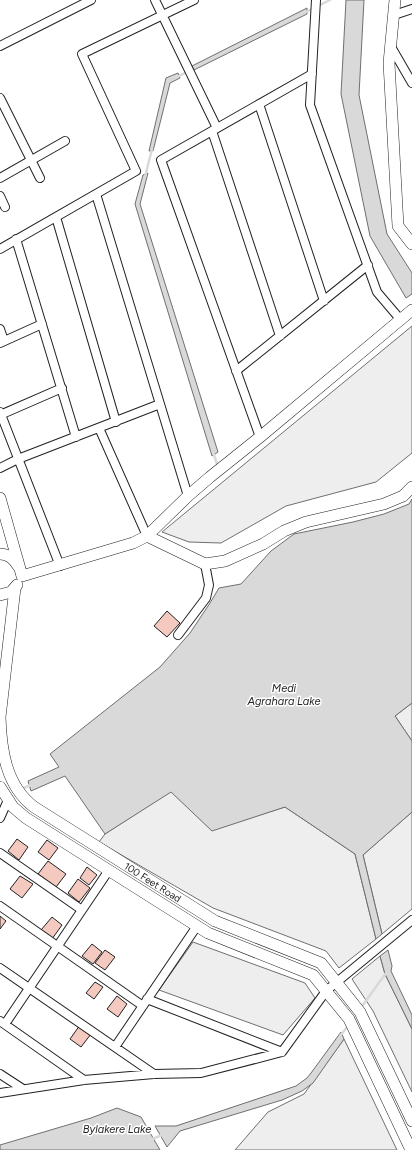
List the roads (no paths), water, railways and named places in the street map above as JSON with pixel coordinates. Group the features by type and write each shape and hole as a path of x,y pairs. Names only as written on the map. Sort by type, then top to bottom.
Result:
{"main road":[{"path":"395,0 388,63 398,226 412,244"},
{"path":"0,599 0,595 11,592 15,588 22,576 60,566 133,543 147,536 188,496 406,315"},
{"path":"147,536 205,564 225,561 263,544 284,531 306,522 384,504 403,496 412,487"},
{"path":"0,498 22,576"},
{"path":"0,543 2,554 12,558 16,562 22,576"},
{"name":"100 Feet Road","path":"15,588 0,717 0,733 5,761 12,781 18,792 28,802 215,922 318,961 360,1012 412,1121"},
{"name":"100 Feet Road","path":"0,787 8,800 20,812 208,933 310,973 349,1019 411,1150"}],"street":[{"path":"0,46 91,0"},
{"path":"155,0 214,129 280,336"},
{"path":"0,249 136,171 82,54 194,0"},
{"path":"316,0 310,105 377,292 406,315"},
{"path":"394,15 412,8"},
{"path":"390,45 412,83"},
{"path":"260,437 161,160 312,74"},
{"path":"0,98 30,161 40,178"},
{"path":"259,104 324,300"},
{"path":"0,178 65,141"},
{"path":"96,194 188,496"},
{"path":"0,196 5,207"},
{"path":"56,217 116,422"},
{"path":"16,239 76,437"},
{"path":"236,371 368,265"},
{"path":"0,329 2,342 42,324"},
{"path":"60,566 0,414 62,388"},
{"path":"0,468 18,459 160,404"},
{"path":"99,428 147,536"},
{"path":"178,635 206,598 209,585 205,564"},
{"path":"0,818 8,800"},
{"path":"0,853 82,910"},
{"path":"84,1080 2,1022 30,988 109,870"},
{"path":"0,906 58,947 145,1002 282,1052"},
{"path":"0,1093 84,1080 154,1074 201,1073 282,1052 326,991 412,920"},
{"path":"115,1047 198,926"},
{"path":"0,968 154,1074"},
{"path":"0,1074 23,1089"}],"water":[{"path":"346,0 364,0 359,95 387,234 412,273 412,294 406,298 370,236 341,94"},
{"path":"307,8 307,14 194,70 192,66"},
{"path":"178,73 180,78 170,83 153,151 149,151 166,78"},
{"path":"148,173 140,204 218,452 212,456 135,204 143,175"},
{"name":"Medi Agrahara Lake","path":"412,499 412,703 395,716 412,741 412,812 363,855 382,934 376,939 355,854 285,807 212,831 171,792 105,834 65,776 31,791 28,781 59,767 50,754 160,667 190,633 219,588 241,584 271,551 294,534 384,514 409,504"},
{"path":"388,950 392,966 391,971 412,1015 412,1029 385,974 380,956"},
{"path":"341,1032 344,1039 313,1083 302,1091 282,1100 180,1131 167,1147 155,1126 176,1126 296,1086 307,1078"},
{"name":"Bylakere Lake","path":"117,1108 141,1117 160,1150 0,1150 0,1145 91,1118"}],"waterway":[{"path":"318,6 330,0"},
{"path":"304,13 314,8"},
{"path":"177,77 189,71"},
{"path":"145,177 152,149"},
{"path":"213,452 218,467"},
{"path":"21,789 31,785"},
{"path":"360,1009 386,973"},
{"path":"340,1036 348,1026"},
{"path":"150,1140 162,1135"}]}
